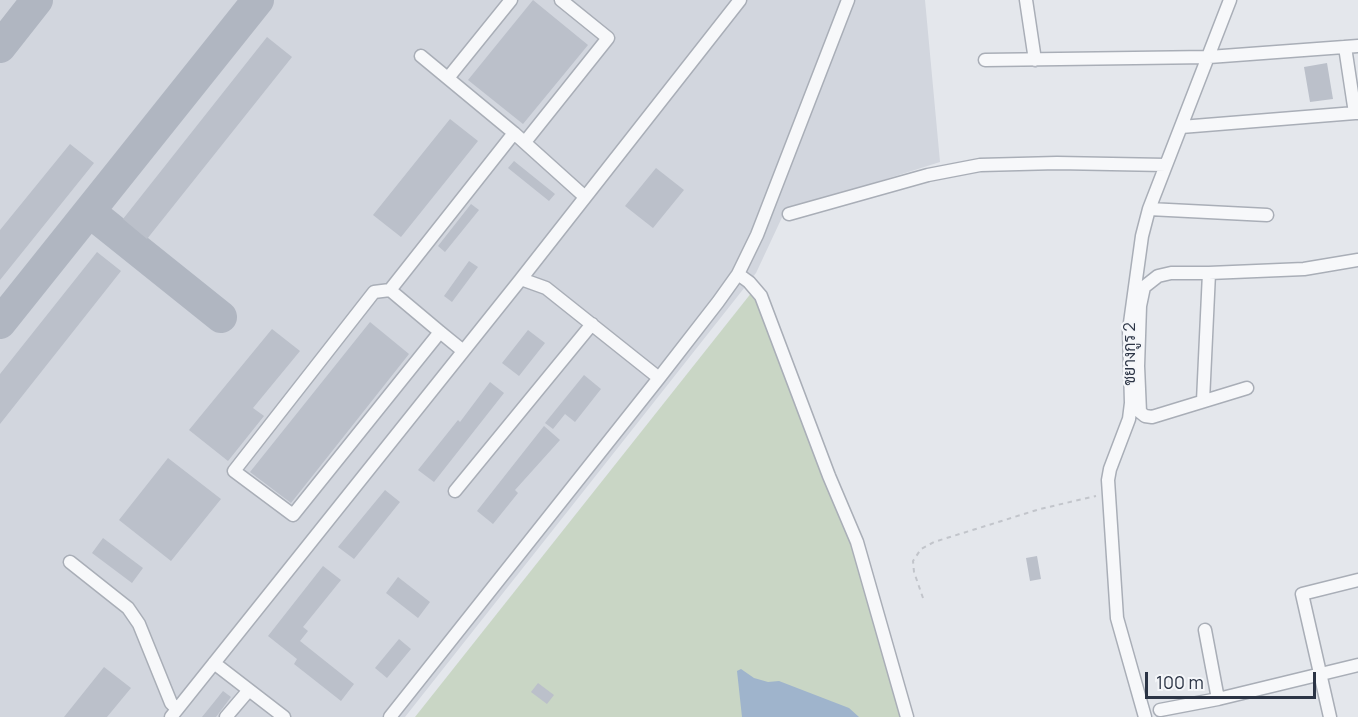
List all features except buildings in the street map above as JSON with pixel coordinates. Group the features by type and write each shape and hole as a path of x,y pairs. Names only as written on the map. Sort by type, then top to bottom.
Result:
{"street":[{"path":"448,78 511,0"},
{"path":"525,142 608,38 561,0"},
{"path":"174,713 740,0"},
{"path":"390,717 659,378 738,274 757,235 849,0"},
{"path":"1026,0 1035,60"},
{"name":"ชยางกูร 2","path":"1145,717 1118,618 1108,493 1110,469 1125,434 1130,411 1129,330 1142,236 1149,209 1230,0"},
{"path":"985,60 1209,57 1352,46 1357,113 1181,127"},
{"path":"422,56 525,142 584,196"},
{"path":"440,332 293,515 234,471 374,292 390,290 514,133"},
{"path":"789,214 928,175 980,165 1057,162 1166,165"},
{"path":"1149,209 1267,215"},
{"path":"1248,388 1152,417 1140,412 1138,366 1140,306 1144,287 1158,276 1171,273 1304,269 1358,260"},
{"path":"1203,401 1209,273"},
{"path":"738,274 749,282 760,296 829,476 857,542 907,717"},
{"path":"520,279 546,288 659,378"},
{"path":"390,290 462,350"},
{"path":"454,491 592,324"},
{"path":"70,562 128,608 139,624 174,713"},
{"path":"1330,717 1302,594 1358,580"},
{"path":"1205,630 1218,699"},
{"path":"214,663 284,717"},
{"path":"1160,710 1218,699 1358,665"},
{"path":"226,717 249,690"}],"path":[{"path":"923,598 914,572 913,561 921,549 934,542 1040,509 1108,493"}],"shaded area":[{"path":"0,0 925,0 940,162 785,211 756,273 405,717 0,717"}],"green space":[{"path":"752,292 758,298 855,544 904,717 415,717"}],"water":[{"path":"741,669 754,678 768,682 779,681 849,708 859,717 742,717 737,671"}],"taxiway":[{"path":"0,47 37,0"},
{"path":"0,323 258,0"},
{"path":"90,212 221,317"}]}
